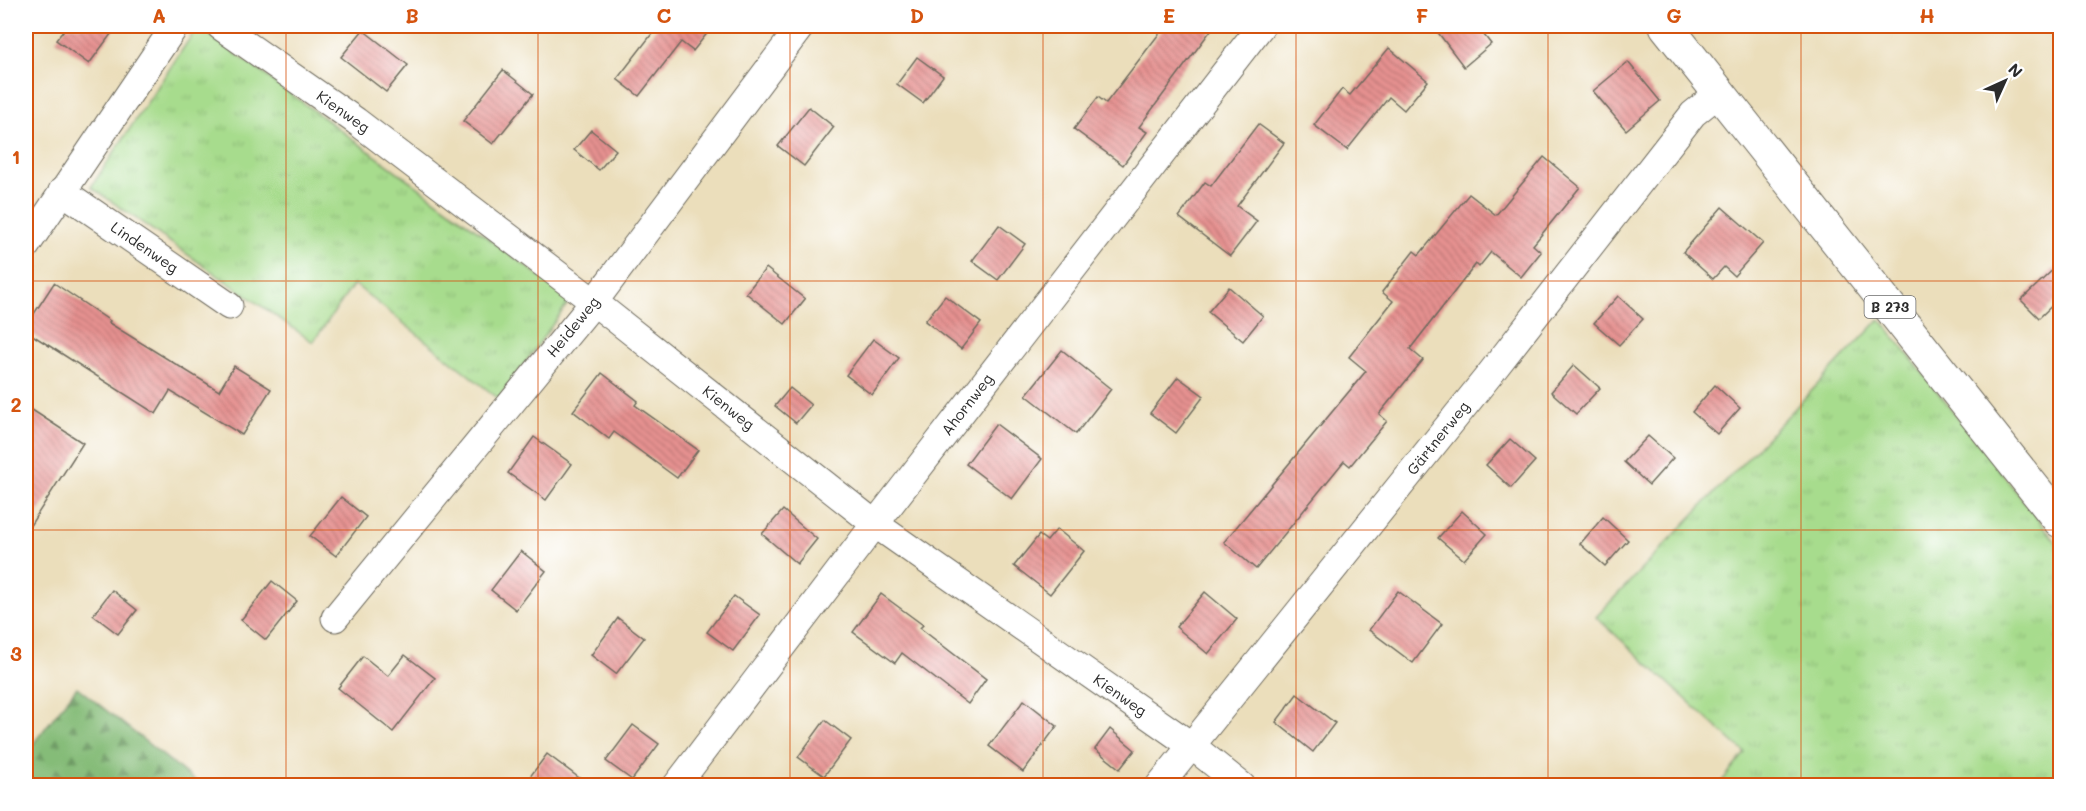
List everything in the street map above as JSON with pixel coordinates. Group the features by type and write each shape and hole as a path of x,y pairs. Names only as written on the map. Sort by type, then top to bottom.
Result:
{"main road":[{"name":"B 273","path":"1666,26 2061,521"}],"street":[{"path":"26,246 175,26"},
{"name":"Kienweg","path":"220,26 356,121 594,302 875,524 1192,746 1242,786"},
{"name":"Heideweg","path":"335,618 594,302 801,26"},
{"name":"Ahornweg","path":"676,786 875,524 1261,26"},
{"name":"Gärtnerweg","path":"1159,786 1482,383 1693,114 1719,93"},
{"name":"Lindenweg","path":"62,191 229,306"}],"green space":[{"path":"198,26 571,299 499,399 354,284 313,342 91,187"},
{"path":"1880,319 2060,547 2060,785 1719,785 1745,753 1596,617"},
{"path":"77,687 200,785 26,785 26,753"}],"building":[{"path":"67,26 117,26 89,64 56,40"},
{"path":"658,26 713,26 693,51 681,42 639,96 617,79"},
{"path":"1165,26 1214,26 1139,127 1147,132 1123,165 1074,129 1098,97 1106,103"},
{"path":"1433,26 1477,26 1491,44 1464,67"},
{"path":"363,30 408,65 386,92 341,57"},
{"path":"1389,48 1428,81 1404,110 1389,97 1347,150 1314,125 1342,89 1350,95"},
{"path":"917,57 943,76 923,103 897,84"},
{"path":"1628,62 1660,101 1626,130 1593,91"},
{"path":"503,70 533,94 493,144 463,121"},
{"path":"809,107 834,127 804,166 778,146"},
{"path":"1258,124 1284,143 1237,206 1257,221 1230,256 1179,217 1205,182 1211,186"},
{"path":"591,130 616,150 599,170 574,150"},
{"path":"1544,157 1580,187 1533,245 1541,252 1521,277 1491,252 1479,267 1476,264 1410,349 1423,360 1379,414 1387,421 1350,466 1344,461 1256,569 1224,542 1366,371 1349,357 1393,301 1382,292 1414,251 1419,255 1469,194 1496,215"},
{"path":"1722,207 1763,243 1734,276 1724,267 1713,279 1683,252"},
{"path":"999,225 1025,244 998,280 972,261"},
{"path":"2061,262 2061,297 2039,318 2021,300"},
{"path":"766,268 805,299 785,324 746,293"},
{"path":"54,283 110,321 109,323 219,391 234,366 271,389 242,435 170,391 156,414 26,331 26,326"},
{"path":"1229,287 1263,316 1243,341 1208,312"},
{"path":"945,296 981,323 961,349 925,321"},
{"path":"1618,296 1643,319 1619,345 1594,323"},
{"path":"873,339 899,358 872,395 846,375"},
{"path":"1062,350 1111,389 1076,434 1026,395"},
{"path":"1574,365 1600,388 1576,414 1551,392"},
{"path":"602,373 638,401 635,405 698,450 677,478 614,432 609,439 573,411"},
{"path":"1178,377 1204,396 1176,433 1150,413"},
{"path":"1715,385 1740,408 1717,434 1692,412"},
{"path":"790,388 811,405 796,423 775,406"},
{"path":"26,406 83,443 26,532"},
{"path":"996,424 1042,459 1012,499 966,464"},
{"path":"1648,436 1673,458 1649,485 1624,462"},
{"path":"534,437 572,464 546,500 508,473"},
{"path":"1510,439 1535,461 1511,488 1486,465"},
{"path":"341,497 366,517 336,556 310,536"},
{"path":"783,510 817,539 797,564 762,534"},
{"path":"1462,511 1487,534 1464,560 1438,538"},
{"path":"1603,517 1628,540 1605,566 1580,544"},
{"path":"1057,529 1084,551 1050,594 1014,566 1039,535 1047,541"},
{"path":"521,551 546,571 516,610 491,590"},
{"path":"272,581 297,601 266,640 241,620"},
{"path":"112,590 137,610 118,634 93,615"},
{"path":"1398,591 1442,624 1413,663 1369,630"},
{"path":"1205,592 1237,619 1208,654 1176,627"},
{"path":"881,594 923,625 920,628 986,679 968,704 902,653 895,663 853,632"},
{"path":"734,596 760,615 733,651 707,632"},
{"path":"618,618 644,638 616,674 591,655"},
{"path":"405,655 435,678 393,732 338,688 363,656 388,676"},
{"path":"1297,694 1335,723 1313,752 1276,722"},
{"path":"1024,700 1057,726 1023,772 989,746"},
{"path":"825,720 851,740 824,776 798,757"},
{"path":"633,725 659,744 632,780 606,761"},
{"path":"1110,729 1135,750 1120,769 1095,749"},
{"path":"547,754 590,786 523,786"}]}
